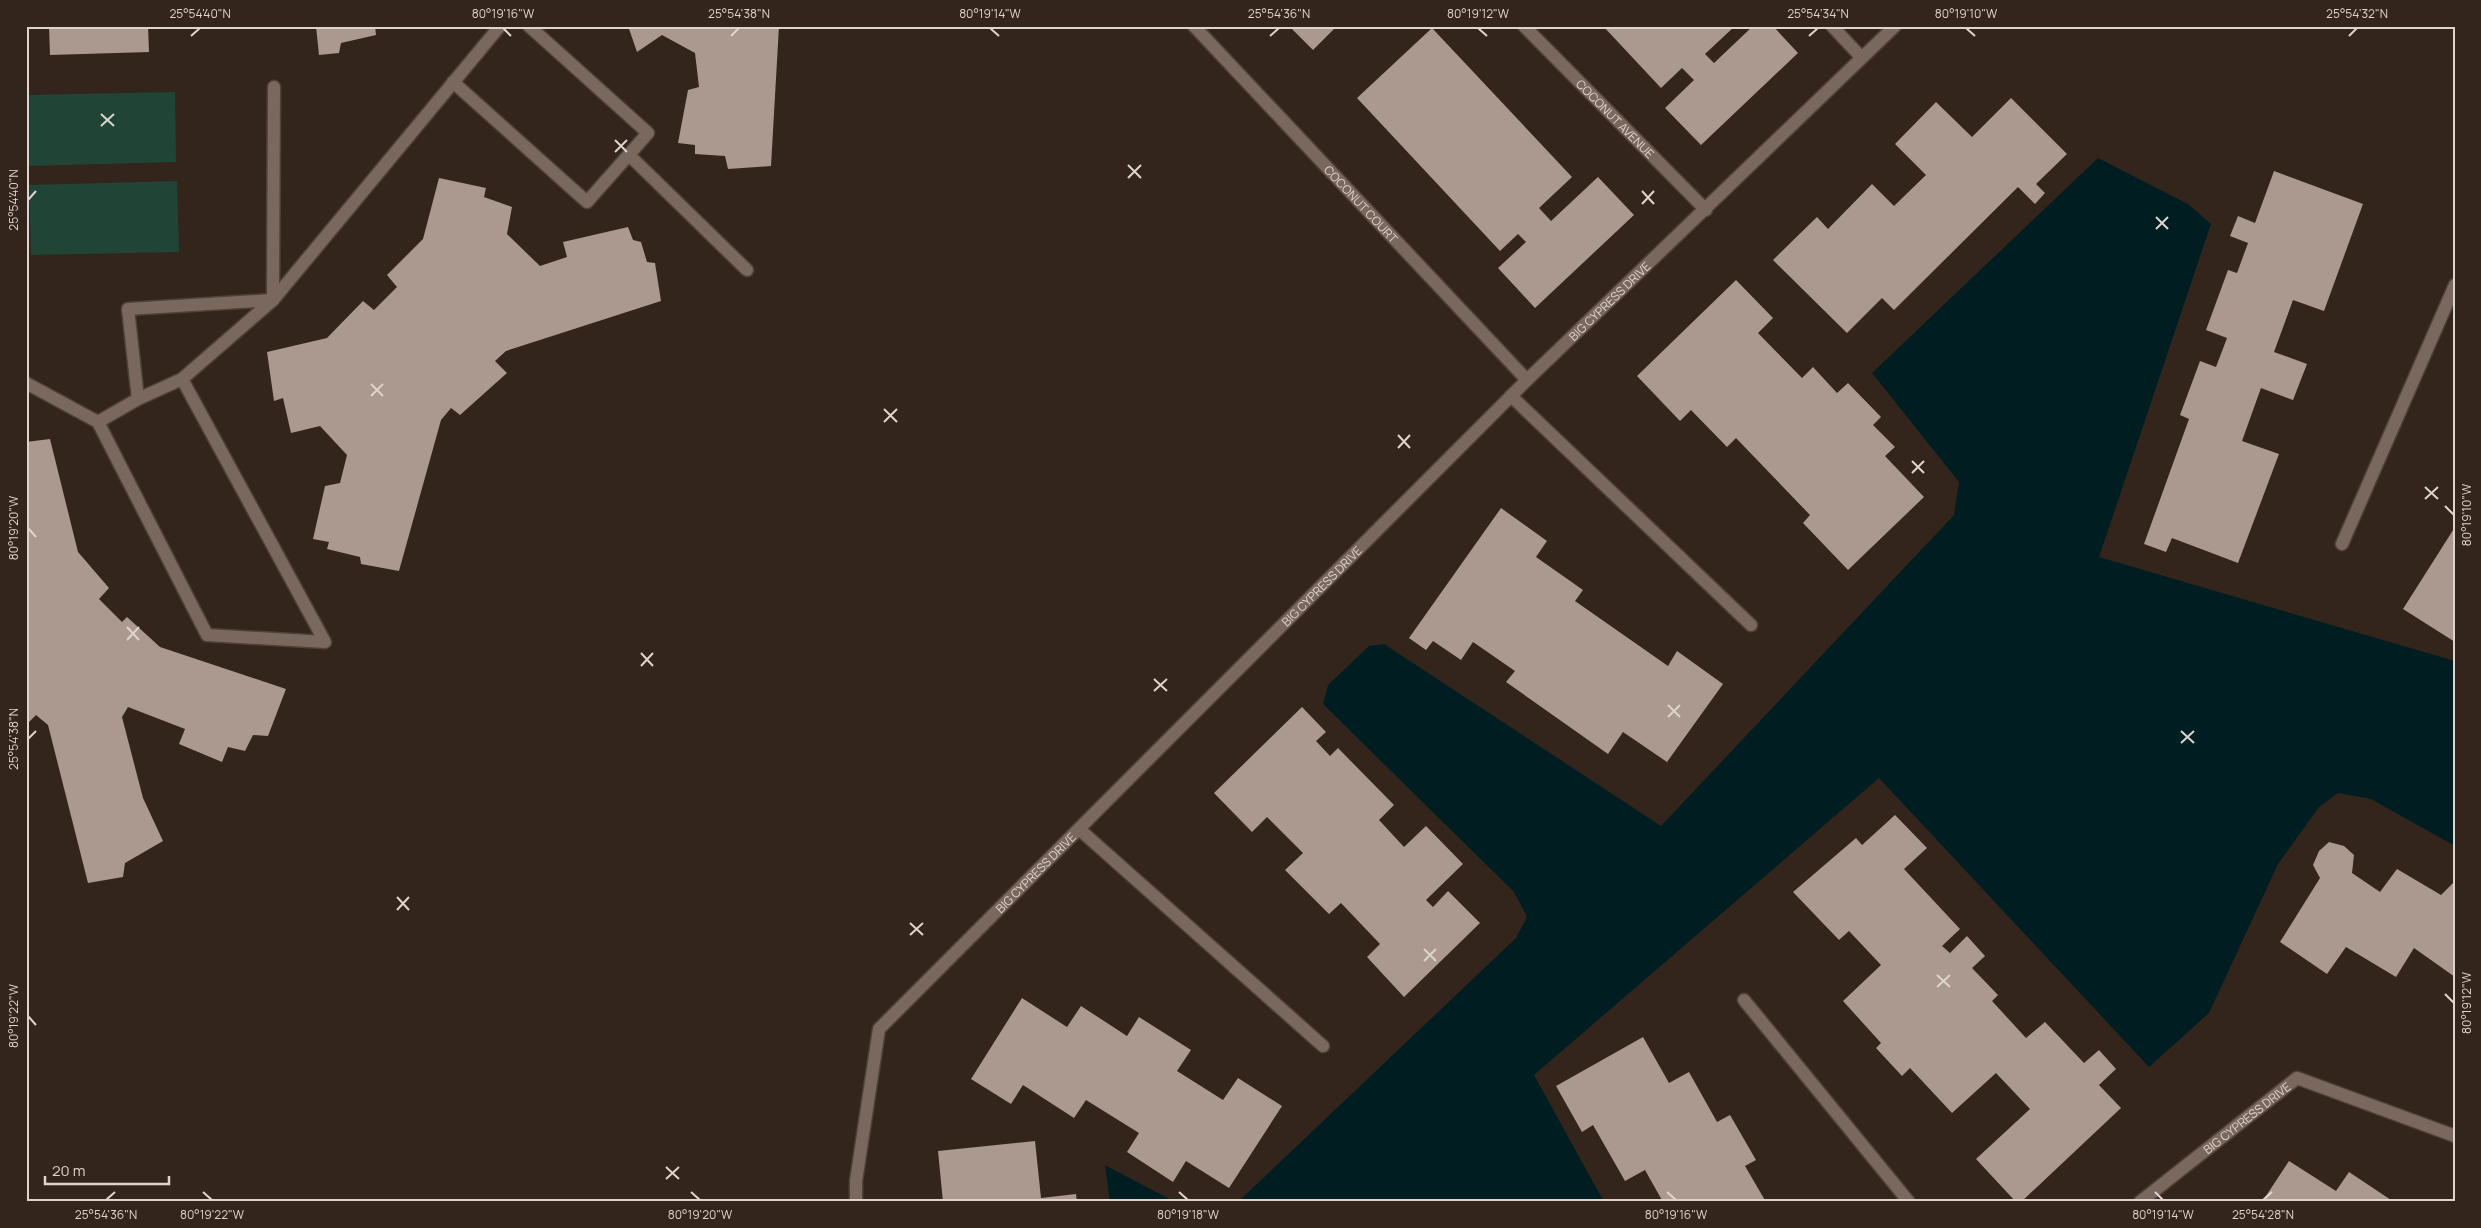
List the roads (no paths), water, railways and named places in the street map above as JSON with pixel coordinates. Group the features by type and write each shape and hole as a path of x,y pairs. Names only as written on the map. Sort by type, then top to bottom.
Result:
{"street":[{"path":"98,422 138,399 182,379 273,300 500,26"},
{"path":"453,82 587,202 648,133 529,26"},
{"name":"COCONUT COURT","path":"1194,26 1528,380"},
{"name":"COCONUT AVENUE","path":"1524,26 1706,210"},
{"path":"1832,26 1861,57"},
{"name":"BIG CYPRESS DRIVE","path":"856,1202 856,1181 879,1029 1511,396 1895,26"},
{"path":"273,300 274,87"},
{"path":"629,155 747,270"},
{"path":"2342,544 2455,285"},
{"path":"138,399 128,309 273,300"},
{"path":"26,383 98,422 207,635 325,642 182,379"},
{"path":"1511,396 1751,625"},
{"path":"1079,829 1323,1046"},
{"path":"1744,1000 1909,1202"},
{"name":"BIG CYPRESS DRIVE","path":"2140,1202 2297,1078 2453,1135"}],"water":[{"path":"2098,158 2188,204 2211,224 2099,557 2455,661 2455,846 2371,799 2338,793 2319,807 2278,864 2209,1013 2149,1067 1879,778 1534,1075 1604,1202 1238,1202 1516,938 1527,917 1514,892 1323,704 1328,685 1369,646 1384,644 1661,826 1954,515 1959,482 1872,373"},
{"path":"1105,1165 1175,1202 1110,1202"}]}
